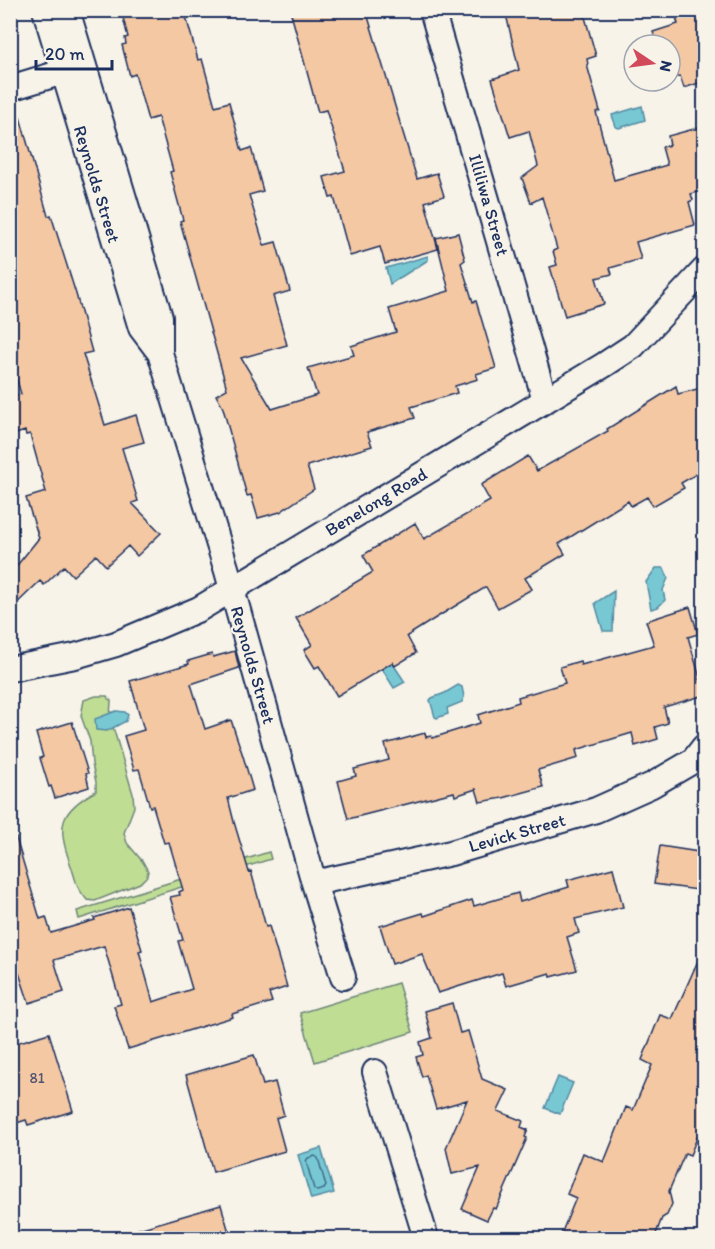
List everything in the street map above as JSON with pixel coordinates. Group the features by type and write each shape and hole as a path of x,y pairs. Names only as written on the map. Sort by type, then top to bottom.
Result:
{"street":[{"name":"Reynolds Street","path":"45,10 141,328 160,353"},
{"name":"Reynolds Street","path":"67,10 160,317 160,353 343,977"},
{"name":"Illiliwa Street","path":"432,10 545,400"},
{"path":"10,88 63,72"},
{"name":"Benelong Road","path":"10,669 75,656 116,644 199,609 604,365 633,345 705,270"},
{"name":"Levick Street","path":"314,884 451,853 596,810 662,779 693,761 705,747"},
{"path":"375,1072 426,1239"}],"green space":[{"path":"96,696 107,696 111,701 110,717 133,794 134,807 124,833 127,843 148,871 147,876 140,883 95,901 87,900 78,886 63,839 63,829 64,821 74,805 96,791 90,741 81,716 84,700"},
{"path":"269,852 271,859 79,919 77,911"},
{"path":"398,983 413,1032 315,1062 300,1013"}],"water":[{"path":"642,106 645,120 616,127 612,115"},
{"path":"428,256 428,260 390,284 386,268"},
{"path":"656,568 664,568 668,578 663,590 665,600 658,607 651,609 646,582"},
{"path":"614,591 613,631 603,631 595,603"},
{"path":"389,658 405,682 394,688 379,664"},
{"path":"458,685 462,687 464,697 462,702 447,708 448,714 435,717 430,700"},
{"path":"116,711 125,712 128,715 126,721 107,731 96,730 95,719"},
{"path":"558,1077 573,1083 560,1114 545,1108"},
{"path":"321,1148 334,1193 311,1199 298,1155"}],"building":[{"path":"121,10 171,10 172,16 185,13 198,60 202,59 215,106 229,102 242,151 251,148 263,191 249,195 264,245 276,242 290,291 273,296 287,345 241,358 272,409 317,395 308,368 354,355 351,346 396,332 389,309 449,291 436,238 458,233 465,260 461,263 473,302 476,301 496,368 476,374 478,379 455,386 457,393 411,407 415,418 367,432 372,446 307,466 314,489 280,512 258,518 251,495 247,496 223,408 216,395 227,389 180,221 183,220 170,172 173,171 158,117 148,120 135,74 130,76 122,45 126,44 125,38 128,37"},
{"path":"290,10 366,10 417,179 437,173 444,196 425,202 438,249 385,264 380,247 350,256 334,197 330,198 324,177 345,171 326,110 318,112"},
{"path":"505,10 583,10 596,56 587,59 587,65 600,111 596,112 614,180 667,165 662,147 670,145 668,136 705,126 705,151 699,153 705,175 705,190 691,194 693,200 689,202 695,225 636,242 641,259 610,268 612,274 596,278 604,304 565,316 550,267 557,265 553,251 557,249 542,197 531,203 522,178 538,166 529,131 510,137 492,79 519,70"},
{"path":"674,10 705,10 705,81 684,88 682,33 653,32 678,24"},
{"path":"10,103 16,103 48,216 51,215 76,294 92,352 83,354 105,425 136,415 144,442 122,448 138,501 132,503 161,533 137,556 128,546 106,566 96,555 73,576 64,566 44,585 40,581 10,610 10,574 39,538 26,498 46,492 30,434 26,435 25,431 10,436 10,397 21,394 10,356"},
{"path":"676,386 678,394 705,387 705,469 681,483 684,488 653,506 647,497 631,506 628,501 559,544 565,554 525,578 532,589 498,608 486,587 434,619 407,636 416,653 395,666 393,662 337,696 319,666 315,668 304,650 312,645 296,618 373,572 363,555 415,523 424,539 490,501 481,485 528,456 537,471 608,431 607,429"},
{"path":"690,607 698,634 688,637 705,695 664,707 668,723 655,727 658,739 635,746 632,733 576,750 578,758 538,770 543,787 503,798 480,802 476,789 455,796 454,792 348,819 338,781 356,776 354,769 389,760 385,744 425,733 426,737 431,736 432,738 480,723 478,715 519,702 518,697 565,683 560,667 580,661 581,665 654,645 646,621"},
{"path":"235,651 239,668 191,684 205,729 231,720 243,756 253,790 228,798 266,927 269,926 287,987 269,993 272,1002 232,1014 233,1017 128,1049 114,1006 121,1004 104,946 54,960 64,992 29,1003 10,946 10,839 16,838 40,919 46,917 51,933 129,907 142,950 139,951 153,1002 192,989 178,941 183,940 170,897 180,895 179,892 183,890 169,842 164,843 153,806 150,807 139,769 134,770 124,736 144,730 130,681 189,664 188,661 212,654 213,657"},
{"path":"72,722 88,773 86,774 89,787 55,798 40,758 43,757 36,733"},
{"path":"660,846 705,853 705,891 654,884"},
{"path":"613,868 623,907 575,919 579,933 567,937 577,970 551,977 550,973 506,986 502,973 438,993 422,954 392,964 380,926 423,913 424,916 472,900 474,906 518,893 520,902 569,887 567,880"},
{"path":"705,945 705,1118 690,1155 685,1153 669,1191 672,1204 667,1215 662,1218 654,1239 559,1239 576,1198 567,1194 583,1153 604,1162 626,1107 633,1110 652,1065 642,1060 660,1015 672,1019"},
{"path":"452,1003 460,1033 468,1031 482,1079 508,1090 498,1111 523,1121 521,1127 528,1130 525,1137 527,1138 496,1209 493,1208 487,1220 462,1209 480,1167 452,1174 446,1148 467,1100 436,1109 426,1075 422,1077 416,1057 423,1055 420,1042 432,1038 425,1011"},
{"path":"49,1033 73,1111 28,1125 26,1120 10,1125 10,1045"},
{"path":"254,1055 263,1085 275,1082 284,1115 276,1118 285,1151 213,1172 186,1075"},
{"path":"221,1205 231,1239 126,1239 125,1233"}]}
